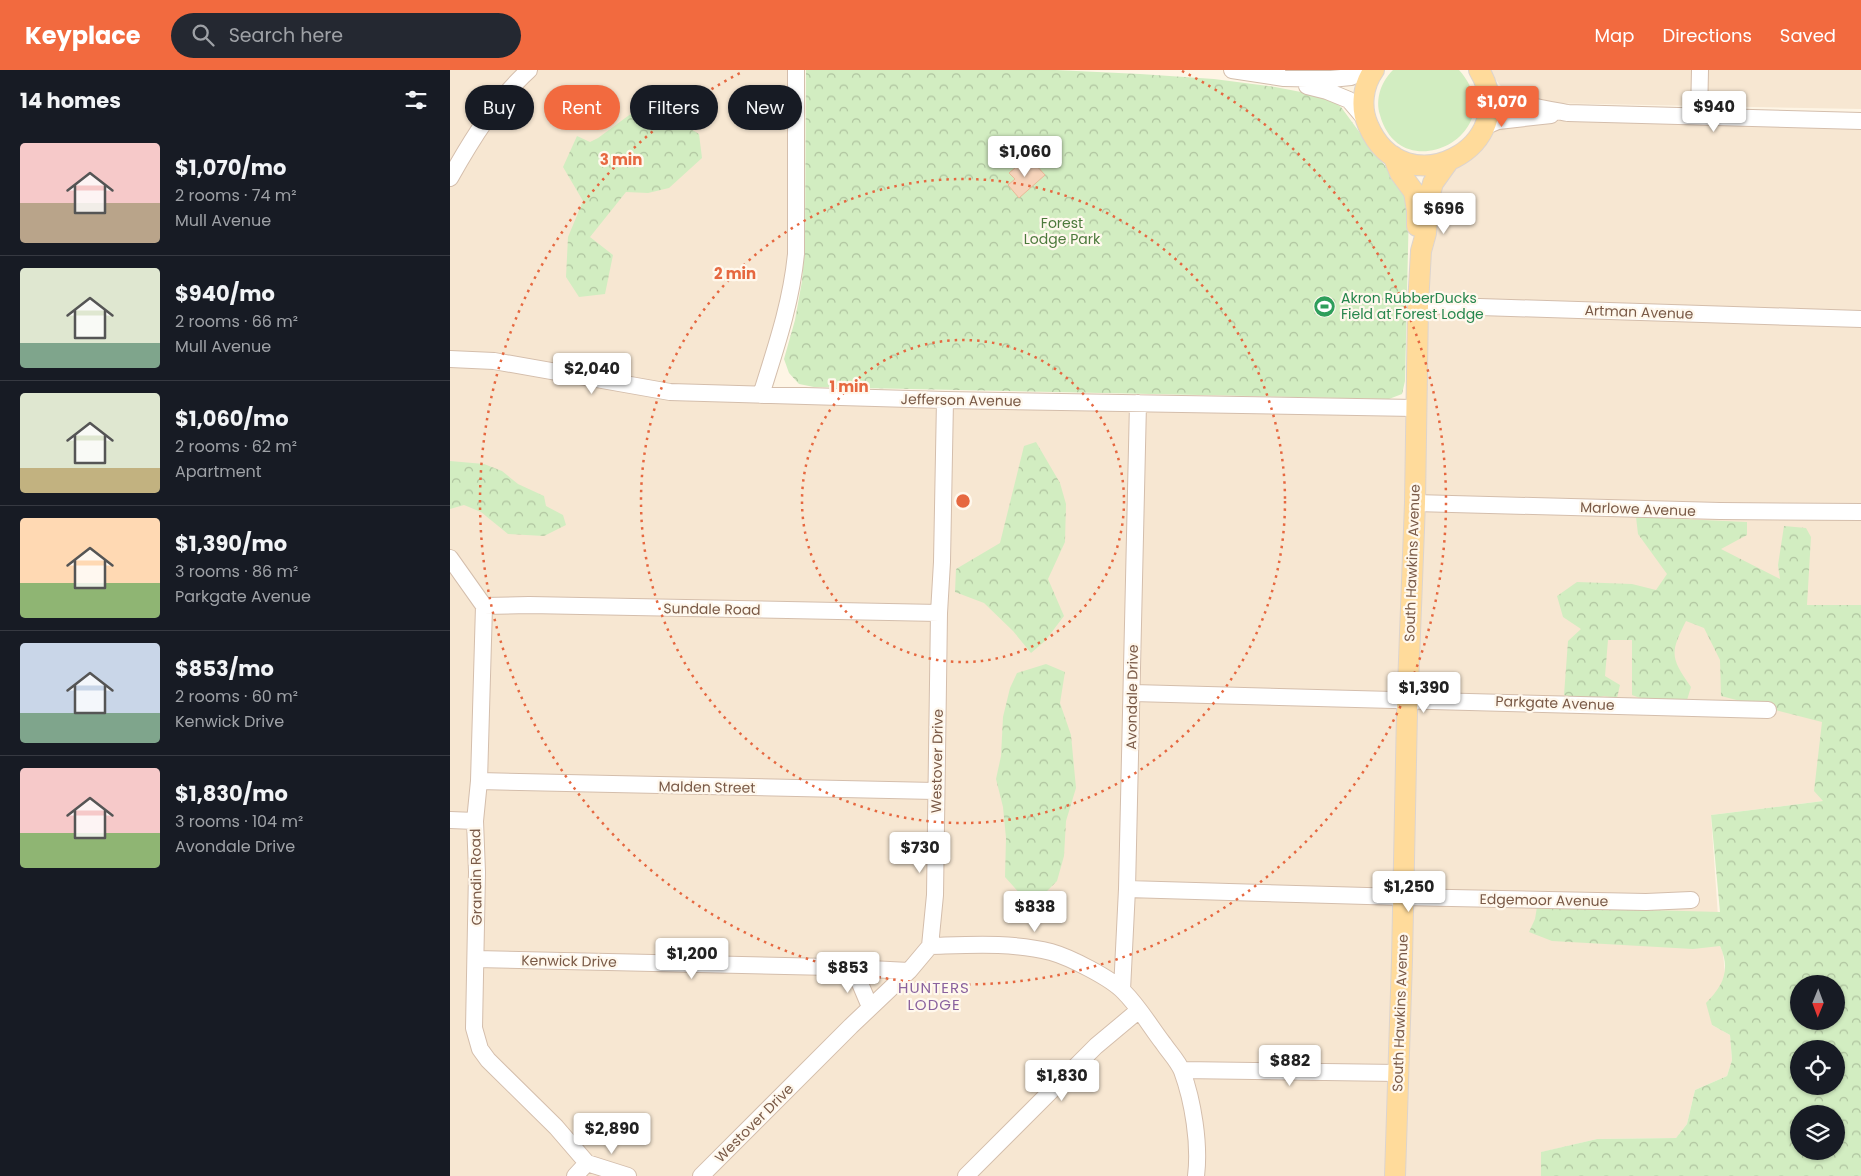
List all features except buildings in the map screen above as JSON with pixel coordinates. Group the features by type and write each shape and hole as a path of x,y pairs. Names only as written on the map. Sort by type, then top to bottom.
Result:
{"main road":[{"path":"1374,70 1365,89 1363,105 1366,120 1376,140 1393,156 1406,162 1434,166 1448,162 1463,154 1476,142 1484,127 1488,110 1488,92 1479,70"},
{"name":"South Hawkins Avenue","path":"1393,156 1400,173 1414,192 1417,211 1416,233 1421,251"},
{"name":"South Hawkins Avenue","path":"1395,1176 1407,700 1415,503 1418,305 1421,251 1426,233 1429,198 1433,183 1448,162"}],"street":[{"path":"450,178 475,135 492,112 529,70"},
{"path":"761,395 785,321 796,254 796,70"},
{"path":"1232,70 1284,78 1331,80 1351,77 1364,70"},
{"path":"1699,116 1700,70"},
{"path":"1284,78 1307,86 1327,90 1349,100 1366,120"},
{"path":"1488,92 1506,100 1532,107 1568,113"},
{"path":"1484,127 1498,121 1568,113 1861,121"},
{"name":"Artman Avenue","path":"1418,305 1861,319"},
{"name":"Jefferson Avenue","path":"450,359 494,361 670,392 945,400 1415,408"},
{"name":"Westover Drive","path":"701,1176 870,1007 909,971 930,946 935,895 935,792 945,400"},
{"name":"Avondale Drive","path":"1122,990 1127,889 1138,403"},
{"name":"Marlowe Avenue","path":"1415,503 1720,511 1861,512"},
{"path":"450,558 484,606"},
{"name":"Sundale Road","path":"484,606 529,605 939,613"},
{"name":"Grandin Road","path":"484,606 479,782 475,821 477,872 474,1028 480,1049 495,1068 556,1127 587,1164"},
{"name":"Parkgate Avenue","path":"1132,693 1768,710"},
{"name":"Malden Street","path":"479,782 935,792"},
{"path":"450,820 475,821"},
{"name":"Edgemoor Avenue","path":"1127,889 1646,902 1691,900"},
{"path":"930,946 1030,948 1051,952 1082,964 1122,990 1139,1010 1182,1070 1194,1121 1197,1153 1196,1176"},
{"name":"Kenwick Drive","path":"476,959 909,971"},
{"path":"842,968 859,981 870,1007"},
{"path":"966,1176 1096,1046 1139,1010"},
{"path":"1182,1070 1398,1073"},
{"path":"576,1176 587,1164 628,1176"}],"shaded area":[{"path":"450,70 523,70 507,85 465,85 465,130 471,130 450,166"},
{"path":"529,70 796,70 796,85 728,85 728,130 796,130 796,254 761,394 1415,404 1429,198 1484,127 1568,113 1861,121 1861,645 1823,801 1711,815 1720,946 1723,953 1725,974 1719,990 1712,1025 1730,1035 1732,1060 1727,1076 1695,1090 1687,1124 1676,1138 1597,1139 1542,1152 1541,1176 450,1176 450,178 485,130 534,130 534,85 518,85"},
{"path":"1488,70 1861,70 1861,109 1544,103 1508,95"}],"green space":[{"name":"Forest Lodge Park","path":"806,70 1055,70 1140,74 1214,79 1275,87 1327,97 1341,107 1406,192 1409,206 1405,381 1402,394 1389,399 814,387 799,384 789,373 784,359 795,320 802,281 805,242"},
{"path":"1393,70 1459,70 1473,93 1473,114 1464,132 1448,145 1429,151 1409,149 1392,138 1380,115 1378,103 1382,85"},
{"path":"630,114 630,130 692,130 699,134 702,158 669,188 648,193 626,192 590,237 613,255 605,294 579,297 566,277 568,237 583,201 563,167 577,136 590,142 609,130 620,130 620,122"},
{"path":"1036,442 1060,483 1066,504 1065,542 1048,579 1064,616 1045,641 1031,653 1013,631 984,603 955,592 956,569 1000,543 1024,446"},
{"path":"450,461 484,464 502,471 518,484 544,496 546,506 563,515 566,525 544,536 508,534 481,512 464,505 450,509"},
{"path":"1636,517 1747,522 1747,535 1721,549 1780,579 1778,565 1784,526 1806,528 1811,537 1807,605 1861,605 1861,1176 1541,1176 1541,1152 1597,1139 1676,1138 1687,1124 1695,1090 1727,1076 1732,1060 1730,1035 1712,1025 1706,1003 1717,990 1724,977 1725,963 1720,946 1693,949 1552,941 1529,932 1535,919 1537,907 1720,912 1711,815 1823,801 1814,791 1822,722 1721,696 1720,660 1704,628 1686,621 1675,648 1679,669 1691,687 1687,700 1667,699 1648,701 1632,695 1632,640 1608,640 1605,676 1620,685 1617,698 1604,696 1586,700 1564,695 1568,641 1581,629 1563,617 1557,596 1577,582 1632,584 1656,590 1667,574 1638,534"},
{"path":"1046,664 1065,672 1060,703 1071,735 1076,788 1066,821 1064,856 1057,881 1045,893 1022,896 1005,877 1006,838 1003,807 996,779 1001,756 1003,717 1010,688 1017,673"}],"place":[{"name":"Akron RubberDucks Field at Forest Lodge","path":"1325,306"}],"district":[{"name":"HUNTERS LODGE","path":"934,996"}]}
